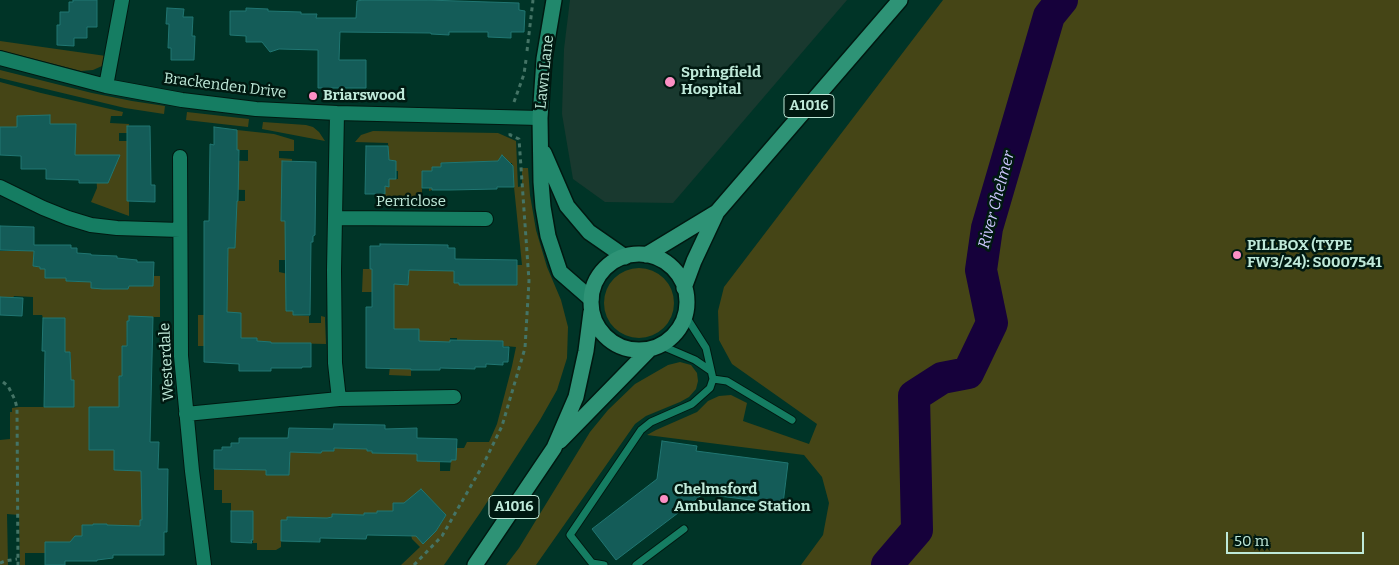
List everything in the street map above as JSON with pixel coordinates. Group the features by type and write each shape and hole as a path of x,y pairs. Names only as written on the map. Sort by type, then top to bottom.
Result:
{"main road":[{"name":"A1016","path":"684,288 694,261 717,212 900,0"},
{"name":"A1016","path":"646,255 717,212"},
{"name":"A1016","path":"475,565 554,448 576,397 586,351 595,282 601,273 612,263 625,256 646,255 657,258 676,272 684,288 686,301 685,315 679,328 668,340 655,347 554,448"},
{"path":"591,305 597,325 613,343 634,350 655,347"}],"street":[{"path":"106,86 122,0"},
{"name":"Lawn Lane","path":"554,0 544,59 540,118 542,207 548,236 560,272 591,305"},
{"name":"Brackenden Drive","path":"0,58 106,86 182,100 256,108 337,113 540,118"},
{"path":"337,113 334,270 335,363 339,399"},
{"name":"Lawn Lane","path":"540,145 568,206 589,232 625,256"},
{"name":"Westerdale","path":"180,156 181,356 204,565"},
{"path":"0,187 43,208 68,218 91,224 117,228 180,230"},
{"name":"Perriclose","path":"336,218 486,219"},
{"path":"186,414 339,399 454,397"}],"lane":[{"path":"604,565 592,563 570,535 641,430 651,422 692,404 710,388 712,375 706,348 685,315"},
{"path":"655,347 695,360 712,375 727,381 792,420"},
{"path":"636,565 684,529"}],"path":[{"path":"414,565 442,536 483,466 502,426 525,348 529,281 519,139 510,135 508,117 524,74 533,0"},
{"path":"3,382 8,386 17,408 18,565"},
{"path":"0,563 17,559"}],"shaded area":[{"name":"Springfield Hospital","path":"570,0 847,0 673,203 605,202 573,179 562,114 564,49"},
{"path":"943,0 1399,0 1399,565 801,565 823,535 829,503 822,477 804,455 647,435 697,412 708,401 719,396 731,395 747,403 743,421 809,444 817,424 732,364 719,340 718,311 724,287"},
{"path":"0,41 106,56 107,61 102,66 93,70 81,71 0,50"},
{"path":"0,70 92,93 165,106 164,114 125,108 0,78"},
{"path":"0,82 123,112 122,116 111,116 110,123 129,124 128,133 119,133 119,141 128,141 130,169 127,169 127,201 129,201 129,216 91,202 97,188 95,155 74,155 76,124 68,145 0,127"},
{"path":"187,112 249,119 248,127 186,120"},
{"path":"263,122 313,127 325,141 262,129"},
{"path":"237,130 274,134 294,140 294,151 279,151 279,158 292,159 293,198 281,198 281,220 292,221 285,260 279,260 279,272 288,274 286,311 293,311 293,315 309,316 309,323 321,323 321,316 325,317 326,344 271,344 270,342 261,341 260,369 241,338 204,335 204,346 198,346 198,315 218,315 219,308 227,308 228,268 226,256 228,256 228,248 235,248 235,239 228,232 236,232 236,223 228,223 236,201 245,201 245,190 213,189 214,160 248,161 248,150 237,150"},
{"path":"373,131 498,133 516,141 518,187 522,186 522,168 528,168 536,230 547,267 561,300 568,327 567,358 557,390 540,420 480,513 444,565 401,565 420,547 412,539 404,503 394,503 393,511 377,511 377,513 364,513 364,515 332,514 332,517 327,518 326,536 320,536 320,518 288,517 287,520 281,520 281,547 276,550 257,550 257,543 253,543 253,511 231,511 231,503 222,503 222,490 214,490 214,469 247,470 248,451 266,469 266,475 278,475 279,439 289,452 321,453 321,451 334,451 334,448 417,454 440,461 440,471 450,471 451,460 456,460 456,448 464,448 467,442 489,442 497,424 516,347 457,342 457,338 450,338 450,342 422,342 411,355 411,376 389,375 394,331 394,301 372,291 362,292 363,269 403,269 403,284 408,284 409,270 447,271 454,269 454,283 459,283 459,285 517,285 517,265 522,265 512,163 506,163 504,158 500,158 498,163 483,161 483,163 441,163 441,167 432,168 432,190 429,191 429,171 422,171 422,198 379,197 379,194 385,194 385,186 389,186 389,179 398,179 396,161 389,160 388,143 355,142 361,135","holes":["421,489 446,515 436,531 423,544"]},
{"path":"34,249 33,266 45,269 45,278 54,278 67,270 67,281 76,282 77,279 91,279 91,288 128,289 129,284 134,286 153,286 154,276 160,276 160,317 129,317 127,322 126,376 119,376 119,383 141,469 141,489 168,490 142,492 142,518 164,518 164,520 140,520 138,555 113,555 107,524 82,525 82,536 65,549 57,542 46,542 45,553 25,553 25,565 20,565 19,515 7,514 8,565 0,565 0,440 10,439 10,412 12,412 12,408 19,407 73,407 74,380 66,380 71,357 70,352 65,352 65,319 43,318 42,315 33,315 33,297 0,297 0,251 27,251","holes":["89,432 108,432 108,450 89,450"]},
{"path":"639,268 652,271 664,278 671,290 674,303 671,316 664,328 652,335 639,338 626,335 614,328 607,316 604,303 607,290 614,278 626,271"},
{"path":"680,362 691,365 697,373 696,389 689,397 646,416 635,424 536,565 506,565 519,548 590,432 608,410 635,384 668,365"}],"building":[{"path":"73,0 97,0 97,27 87,27 87,38 74,38 74,46 57,45 57,25 60,25 60,12 69,12 69,2 73,2"},
{"path":"357,1 519,3 519,10 525,11 524,32 511,32 511,38 488,37 488,32 449,32 449,35 431,33 340,32 339,60 366,60 366,88 318,88 318,50 279,49 270,52 262,42 246,42 246,36 230,35 230,11 246,11 246,8 268,9 268,11 317,14 316,18 356,18"},
{"path":"167,8 184,9 183,17 193,17 192,36 195,36 194,60 171,60 171,48 168,48 169,24 166,24"},
{"path":"50,115 50,124 76,124 75,155 120,155 108,183 79,183 79,180 46,179 46,169 21,169 21,156 0,155 0,127 17,127 17,116"},
{"path":"127,126 150,126 151,185 155,185 155,202 127,201"},
{"path":"214,127 237,130 237,150 239,150 235,248 228,248 227,312 241,313 241,338 257,338 257,341 271,343 311,343 311,367 271,368 271,371 239,371 239,364 204,362 204,221 209,221 210,144 214,145"},
{"path":"366,146 388,146 389,160 396,161 396,179 389,179 389,187 385,186 385,194 365,194"},
{"path":"502,155 513,166 514,187 450,190 422,188 422,171 432,171 432,167 441,167 441,163 498,161"},
{"path":"282,161 316,162 315,235 313,236 313,242 311,242 310,315 293,315 293,311 286,311 285,221 281,221"},
{"path":"0,226 34,227 34,245 71,245 71,248 77,248 77,253 117,256 117,258 137,260 137,262 154,262 153,286 103,289 91,288 91,282 66,281 66,278 45,278 45,269 33,266 34,251 0,250"},
{"path":"380,244 448,245 448,248 455,248 455,259 517,260 517,285 459,285 459,283 454,283 454,271 409,270 408,285 394,284 394,329 419,329 419,341 503,341 503,347 509,347 508,362 503,362 503,365 486,364 486,367 475,367 475,369 440,368 440,370 411,370 366,368 366,307 372,307 370,246 380,246"},
{"path":"0,297 23,298 22,316 0,315"},
{"path":"129,316 153,317 150,442 159,442 158,469 168,469 167,532 164,532 164,555 113,555 113,558 97,561 65,561 65,565 45,565 45,542 70,542 75,536 82,536 82,525 140,526 140,520 142,520 141,471 114,470 114,450 89,450 89,407 119,407 119,376 122,376 122,346 127,346 127,321 129,321"},
{"path":"43,318 65,318 65,352 70,352 71,380 74,380 74,407 44,407 45,351 42,351"},
{"path":"334,424 385,425 385,429 417,428 417,438 457,439 456,460 451,460 451,462 417,461 417,454 372,453 372,451 367,451 367,449 334,448 334,451 322,451 321,453 290,452 289,475 266,475 266,470 214,469 214,450 222,450 222,447 231,447 231,443 239,443 239,438 288,438 289,428 333,429"},
{"name":"Chelmsford Ambulance Station","path":"662,441 697,446 696,451 788,463 783,504 703,494 616,560 592,529 657,479"},
{"path":"421,489 446,515 436,531 423,544 416,536 367,535 366,539 320,538 320,542 281,541 281,520 287,520 287,517 327,518 332,517 332,514 364,515 364,513 377,513 377,511 393,511 393,503 404,503"},
{"path":"231,511 253,511 252,543 231,542"}],"waterway":[{"name":"River Chelmer","path":"887,565 917,530 914,396 942,378 968,373 992,323 981,270 987,228 1049,16 1062,0"}],"place":[{"name":"Springfield Hospital","path":"670,82"},
{"name":"Briarswood","path":"313,96"},
{"name":"PILLBOX (TYPE FW3/24): S0007541","path":"1237,255"},
{"name":"Chelmsford Ambulance Station","path":"664,499"}]}
